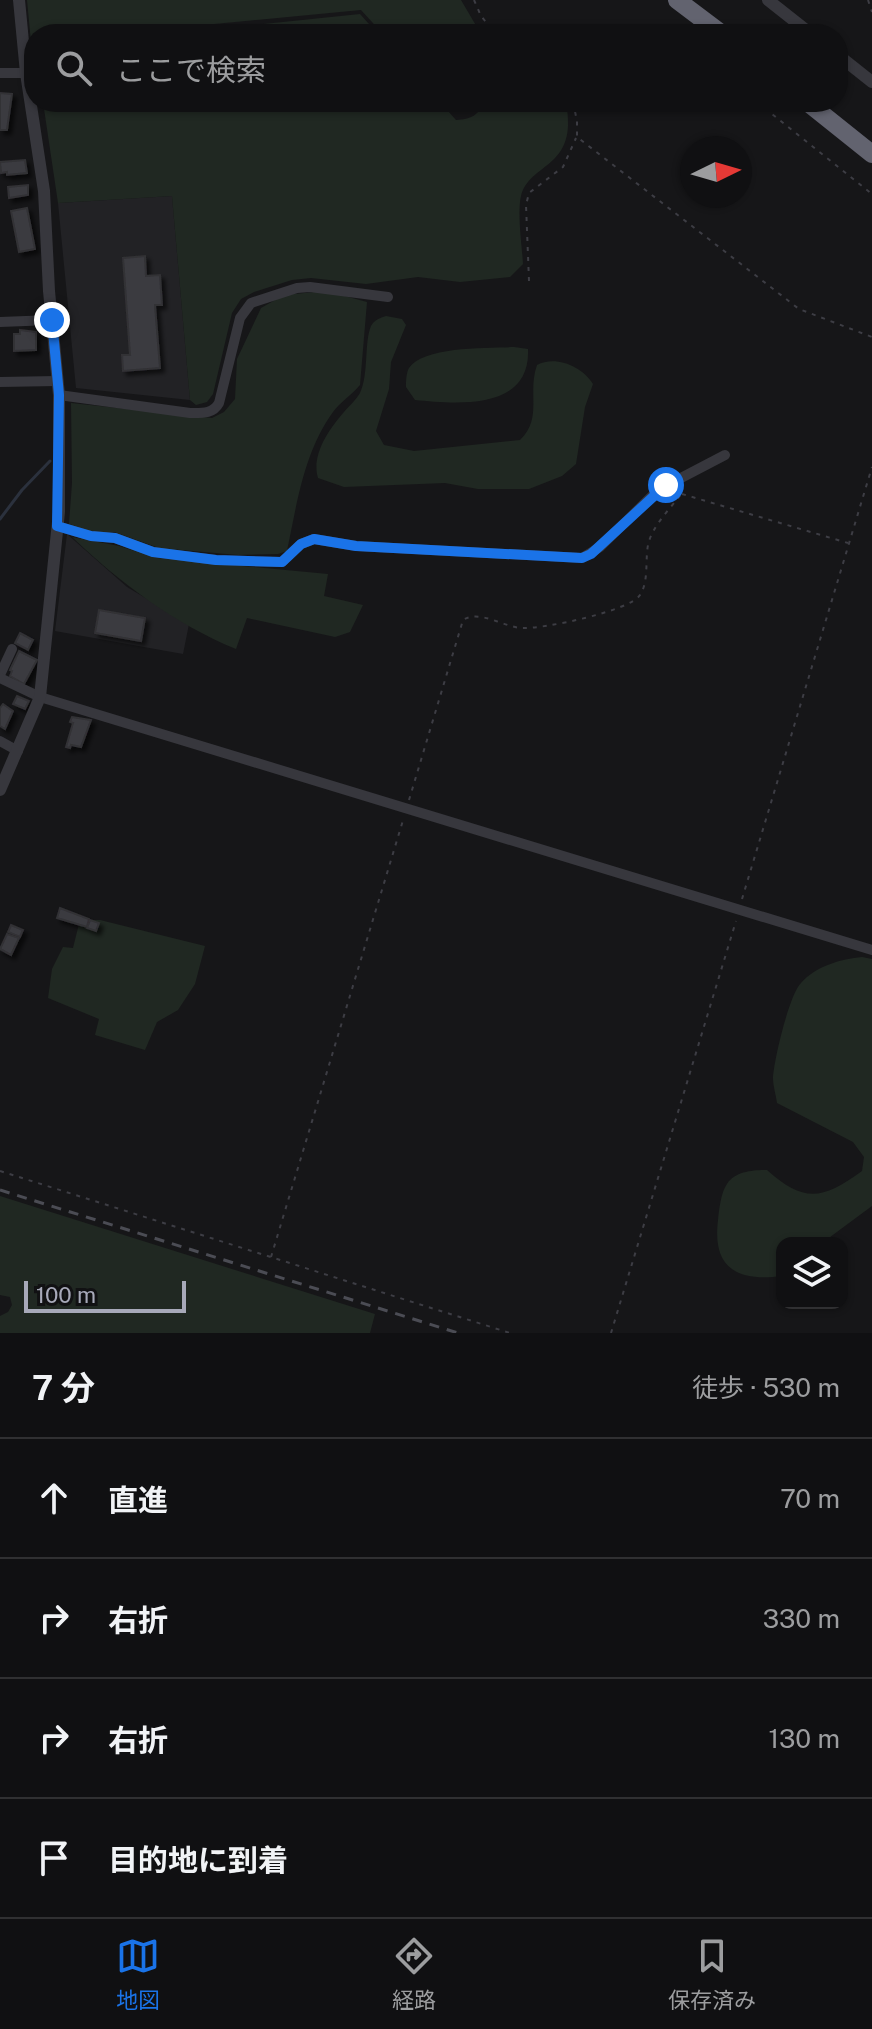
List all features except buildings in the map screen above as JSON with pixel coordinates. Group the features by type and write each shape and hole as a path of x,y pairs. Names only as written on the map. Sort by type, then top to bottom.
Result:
{"highway":[{"path":"677,0 709,24"},
{"path":"820,112 872,154"}],"street":[{"path":"19,0 24,52"},
{"path":"768,0 798,24"},
{"path":"848,63 872,82"},
{"path":"0,73 24,73"},
{"path":"0,790 40,697 57,526 58,388 44,191 32,112"},
{"path":"0,382 58,388 190,413 210,411 219,403 240,318 251,303 297,288 310,287 388,297"},
{"path":"0,322 52,320"},
{"path":"57,526 91,536 115,538 153,552 216,560 282,562 301,544 314,539 356,546 572,559 591,554 662,488 725,455"},
{"path":"12,649 0,677 40,697 872,950"},
{"path":"0,741 18,751"}],"path":[{"path":"474,0 488,24"},
{"path":"868,0 872,12"},
{"path":"529,281 526,205 529,193 563,167 577,137 574,112"},
{"path":"770,112 872,194"},
{"path":"577,137 799,309 872,337"},
{"path":"611,1333 872,467"},
{"path":"662,488 849,543"},
{"path":"271,1257 463,620 473,616 516,628 533,628 612,611 633,602 644,584 651,537 682,493"},
{"path":"0,1171 510,1333"}],"shaded area":[{"path":"27,0 461,0 475,24 374,24 361,10 215,24 29,24"},
{"path":"360,14 369,24 264,24"},
{"path":"44,112 449,112 456,120 466,119 478,112 567,112 566,140 561,150 531,178 521,196 523,264 510,277 460,282 418,277 366,284 311,278 292,280 254,292 241,299 232,313 213,394 207,402 196,405 190,400 172,196 58,203"},
{"path":"172,196 190,400 76,388 58,203"},
{"path":"326,291 367,302 360,385 333,412 315,444 298,496 287,551 238,555 159,548 114,532 96,533 69,524 71,403 212,418 224,412 235,399 237,359 261,308 284,295"},
{"path":"386,316 402,319 406,325 391,362 389,389 376,431 384,445 414,451 520,440 531,423 537,365 552,361 575,367 593,384 585,407 576,464 562,476 529,489 478,489 445,483 344,487 318,478 319,451 363,385 371,326"},
{"path":"528,349 526,369 518,384 505,393 470,402 432,402 415,400 406,387 409,368 428,356 457,350"},
{"path":"67,534 127,587 189,624 183,654 55,631"},
{"path":"72,537 119,546 157,558 328,574 324,596 363,605 350,632 335,637 247,618 236,649 191,627 149,601"},
{"path":"80,920 100,920 205,946 195,984 178,1010 157,1022 145,1050 95,1035 99,1019 48,998 52,969 63,947 73,948"},
{"path":"872,959 872,1206 830,1237 776,1237 776,1276 740,1274 724,1260 717,1236 722,1196 730,1180 745,1172 767,1170 792,1188 813,1194 835,1188 862,1171 864,1157 853,1142 777,1103 773,1078 779,1043 796,990 814,972 846,960"},
{"path":"0,1196 375,1314 370,1333 0,1333 0,1316 8,1312 12,1305 10,1297 0,1295"}],"waterway":[{"path":"0,519 50,461"}],"railway":[{"path":"0,1190 458,1333"}],"route":[{"path":"52,320 59,395 57,526 91,536 115,538 153,552 216,560 282,562 301,544 314,539 356,546 572,559 591,554 666,485"}]}
